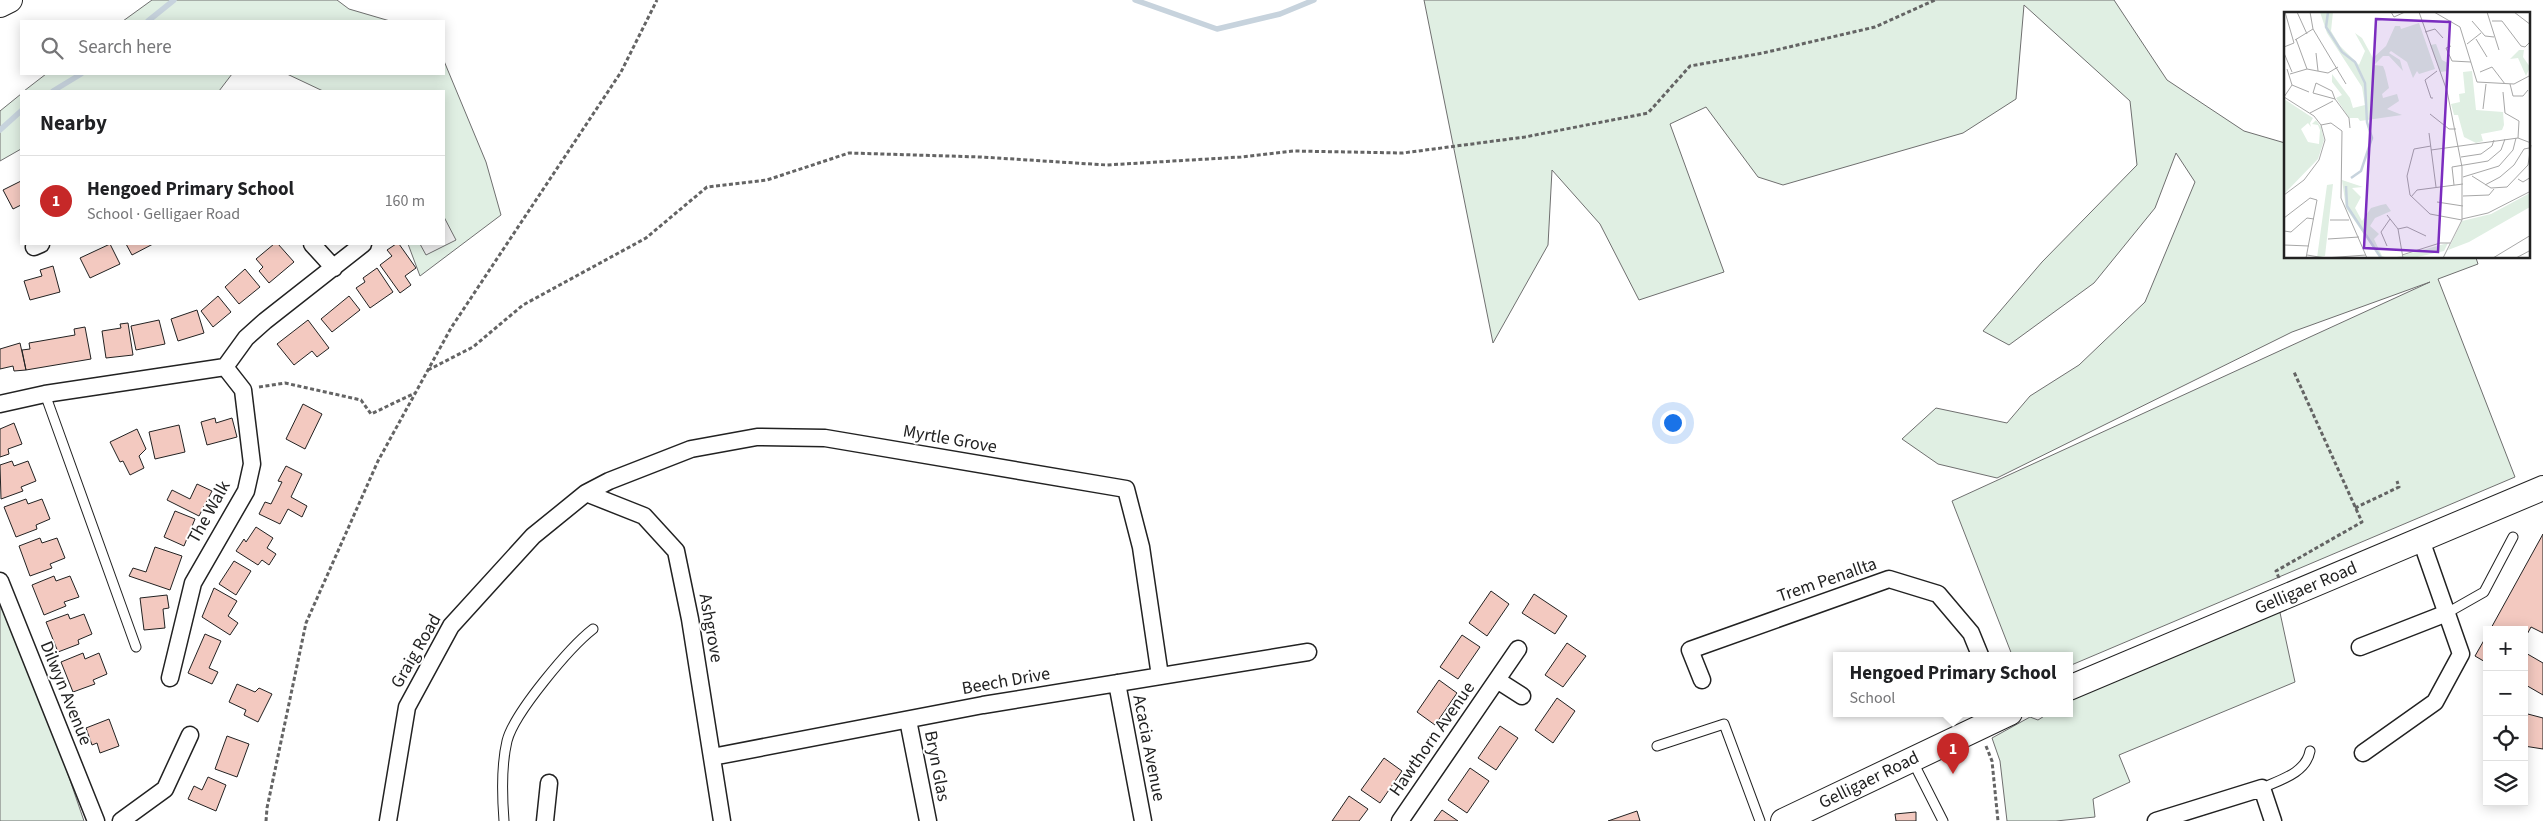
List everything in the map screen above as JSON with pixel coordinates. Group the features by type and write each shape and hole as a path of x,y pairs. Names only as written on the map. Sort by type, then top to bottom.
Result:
{"street":[{"path":"0,5 10,0"},
{"path":"313,245 334,268"},
{"path":"0,404 44,394 225,367 246,338 362,245"},
{"path":"225,367 243,390"},
{"name":"The Walk","path":"170,678 193,583 246,491 252,464 243,390"},
{"name":"Myrtle Grove","path":"586,493 609,481 691,449 757,437 824,438 1126,489 1141,547 1160,676"},
{"name":"Gelligaer Road","path":"2073,686 2543,488"},
{"name":"Ashgrove","path":"586,493 644,516 676,551 690,619 722,821"},
{"name":"Graig Road","path":"388,821 407,707 451,626 534,536 586,493"},
{"path":"2363,752 2435,702 2461,654 2421,540"},
{"name":"Trem Penallta","path":"1702,680 1690,650 1889,579 1938,594 1971,633 1979,652"},
{"name":"Dilwyn Avenue","path":"0,580 96,821"},
{"path":"2360,647 2447,613"},
{"name":"Hawthorn Avenue","path":"1400,821 1518,649"},
{"name":"Beech Drive","path":"712,757 1117,683 1308,652"},
{"name":"Hawthorn Avenue","path":"1497,680 1522,696"},
{"name":"Acacia Avenue","path":"1117,683 1143,821"},
{"name":"Gelligaer Road","path":"1783,821 1999,717"},
{"name":"Bryn Glas","path":"908,720 928,821"},
{"path":"121,821 166,789 190,734"},
{"path":"545,821 548,783"},
{"path":"2156,821 2262,788 2274,821"}],"lane":[{"path":"44,394 136,647"},
{"path":"2447,613 2484,592 2513,537"},
{"path":"504,821 504,759 508,739 525,708 553,671 574,644 593,629"},
{"path":"1657,746 1724,724 1760,821"},
{"path":"2262,788 2297,771 2308,761 2310,751"},
{"path":"1912,759 1943,821"}],"path":[{"path":"266,821 267,808 306,623 378,461 451,328 621,72 657,0"},
{"path":"428,370 474,347 523,305 646,238 707,187 767,180 849,153 981,156 1107,165 1241,157 1293,151 1403,153 1525,137 1648,114 1690,66 1763,53 1875,27 1935,0"},
{"path":"2286,597 2276,571 2362,522 2294,372"},
{"path":"243,390 285,383 293,384 361,400 371,414 416,392"},
{"path":"2355,508 2399,487 2397,481"},
{"path":"1978,728 1992,761 1998,821"}],"green space":[{"path":"152,0 337,0 349,9 387,20 124,20"},
{"path":"1424,0 2114,0 2167,80 2244,131 2284,143 2284,259 2476,259 2478,264 2438,279 2515,477 2073,664 2073,652 2011,652 1952,501 2430,282 2292,332 1997,478 1938,464 1902,439 1936,408 2007,423 2030,396 2079,365 2145,302 2195,182 2176,153 2155,208 2094,283 2009,345 1983,331 2042,262 2137,165 2130,101 2024,5 2016,99 1963,133 1783,185 1758,177 1706,107 1670,124 1724,272 1639,300 1600,224 1552,170 1548,245 1493,343"},
{"path":"445,63 486,162 501,215 420,276 408,245 445,245 445,90 321,90 289,75 445,75"},
{"path":"45,75 231,75 220,90 25,90"},
{"path":"20,95 20,150 0,161 0,111"},
{"path":"0,604 59,748 84,821 0,821"},
{"path":"2279,608 2295,682 2119,755 2130,782 2093,799 2095,817 2056,821 2007,821 2000,761 1992,738 2030,717 2038,720 2043,717 2073,717 2073,692"}],"shaded area":[{"path":"445,219 456,240 426,255 421,245 445,245"}],"building":[{"path":"20,182 20,206 13,209 3,190"},
{"path":"110,245 120,264 90,278 80,258"},
{"path":"127,245 151,245 132,255"},
{"path":"273,245 279,245 294,262 269,283 259,271 263,267 256,259"},
{"path":"394,245 400,245 416,268 405,276 411,285 400,293 380,265 392,256 387,250"},
{"path":"53,266 60,292 30,300 24,281 42,276 40,270"},
{"path":"377,268 393,292 370,308 356,288 365,282 363,278"},
{"path":"245,269 260,287 239,304 225,287"},
{"path":"218,296 231,312 213,327 201,311"},
{"path":"349,296 360,310 332,332 321,319"},
{"path":"197,310 204,333 178,341 171,319"},
{"path":"159,320 165,344 136,350 131,326"},
{"path":"308,320 329,348 317,357 312,351 294,365 277,344"},
{"path":"128,323 133,355 106,358 102,331 121,328 120,324"},
{"path":"85,327 91,359 26,370 22,350 30,349 29,343 75,335 74,329"},
{"path":"20,343 26,370 14,371 13,366 0,369 0,349"},
{"path":"303,404 322,414 305,449 286,439"},
{"path":"215,418 216,423 232,418 237,437 207,445 201,422"},
{"path":"14,423 22,444 8,449 9,454 0,457 0,429"},
{"path":"179,425 185,452 155,459 149,432"},
{"path":"137,429 146,449 139,456 144,468 130,475 123,461 120,462 110,442"},
{"path":"12,461 14,466 28,461 36,481 21,487 23,491 1,499 0,465"},
{"path":"286,466 302,474 291,497 307,506 302,517 288,509 280,524 259,514 265,502 271,504 282,482 278,481"},
{"path":"197,484 212,491 199,516 167,500 172,490 190,499"},
{"path":"26,499 28,504 42,499 50,519 36,525 37,529 16,537 4,507"},
{"path":"175,511 195,519 184,546 164,537"},
{"path":"256,527 273,538 267,548 276,554 269,565 262,560 258,565 236,551 244,539 246,542"},
{"path":"2543,534 2543,633 2531,627 2528,633 2528,626 2492,626"},
{"path":"40,538 42,543 57,538 65,558 50,564 52,568 30,576 19,546"},
{"path":"155,547 182,556 170,590 129,576 133,568 146,572"},
{"path":"234,561 251,571 236,595 219,584"},
{"path":"54,576 56,581 70,576 79,597 64,602 66,606 44,615 32,585"},
{"path":"214,588 237,601 228,616 238,623 230,635 202,617"},
{"path":"1491,591 1509,604 1487,636 1469,623"},
{"path":"1534,594 1567,616 1555,634 1522,613"},
{"path":"167,595 169,608 163,609 165,628 144,630 140,598"},
{"path":"68,614 70,619 84,614 92,634 78,640 79,644 58,652 46,622"},
{"path":"205,634 221,641 209,668 218,672 212,684 188,673"},
{"path":"1462,635 1480,647 1458,679 1440,667"},
{"path":"2483,642 2483,661 2475,656"},
{"path":"1567,643 1586,656 1563,687 1545,675"},
{"path":"83,653 85,659 99,653 107,674 93,680 95,684 73,692 61,662"},
{"path":"2528,654 2543,663 2543,695 2528,686"},
{"path":"1439,680 1457,693 1435,725 1417,712"},
{"path":"237,684 255,692 259,688 272,694 258,722 244,715 246,710 229,702"},
{"path":"1557,698 1575,711 1553,743 1535,730"},
{"path":"2528,714 2543,718 2543,749 2528,747"},
{"path":"109,719 119,746 100,753 97,743 92,745 86,728"},
{"path":"1500,726 1518,738 1496,770 1478,758"},
{"path":"227,736 249,744 237,777 215,769"},
{"path":"1384,758 1402,771 1380,803 1361,790"},
{"path":"1470,768 1489,781 1467,813 1448,800"},
{"path":"208,777 226,785 216,811 188,799 194,786 202,790"},
{"path":"1349,796 1368,809 1359,821 1332,821"},
{"path":"1442,810 1458,821 1434,821"},
{"path":"1637,811 1640,821 1608,821"},
{"path":"1916,812 1916,821 1896,821 1895,814"}],"waterway":[{"path":"149,20 174,0"},
{"path":"1135,0 1217,29 1280,14 1314,0"},
{"path":"55,90 79,75"},
{"path":"0,130 20,112"}],"place":[{"name":"Hengoed Primary School","path":"1953,774"}]}
